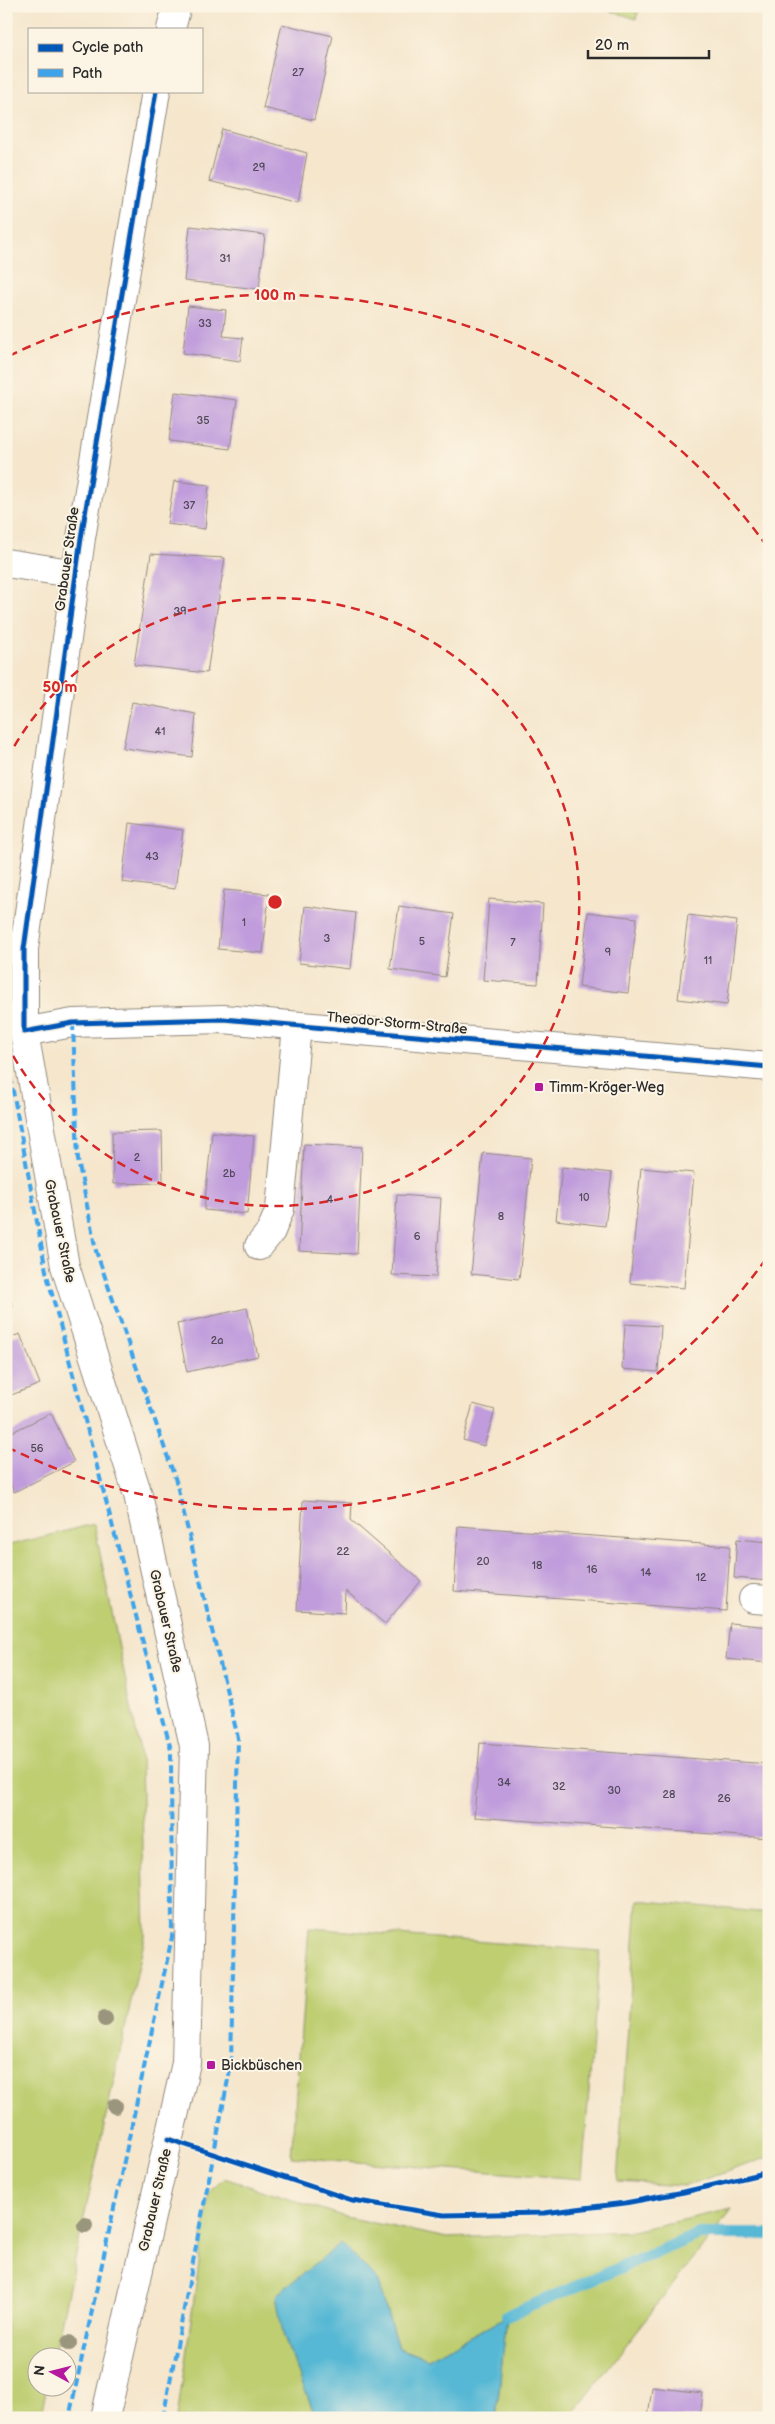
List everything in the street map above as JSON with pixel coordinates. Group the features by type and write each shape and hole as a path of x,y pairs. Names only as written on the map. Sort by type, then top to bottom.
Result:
{"main road":[{"path":"171,28 176,6"},
{"name":"Grabauer Straße","path":"105,2418 186,2063 194,1746 138,1495 64,1266 24,1032 15,953 156,92"},
{"path":"6,563 76,574"},
{"name":"Theodor-Storm-Straße","path":"24,1032 73,1023 224,1019 769,1067"},
{"path":"259,1246 271,1231 280,1210 297,1026"}],"green space":[{"path":"596,6 640,6 636,19"},
{"path":"94,1524 141,1756 145,1937 56,2346 28,2346 28,2396 45,2396 40,2418 6,2418 6,1546"},
{"path":"637,1900 769,1913 769,2157 685,2186 617,2182"},
{"path":"309,1928 600,1951 582,2179 291,2157"},
{"path":"224,2178 345,2217 447,2238 632,2231 732,2209 569,2418 496,2418 507,2316 428,2359 398,2348 377,2279 283,2334 316,2418 177,2418 209,2193"}],"water":[{"path":"341,2243 377,2279 398,2348 428,2359 507,2316 496,2418 316,2418 283,2334 276,2295"}],"building":[{"path":"764,6 769,6 769,30 768,30"},
{"path":"282,24 333,36 314,120 263,108"},
{"path":"222,129 307,153 298,203 209,181"},
{"path":"190,226 265,235 259,289 184,281"},
{"path":"188,306 226,310 223,336 243,338 240,361 183,353"},
{"path":"175,392 237,400 230,449 169,441"},
{"path":"174,481 209,485 205,529 167,524"},
{"path":"151,554 225,558 207,673 134,665"},
{"path":"132,702 196,714 192,757 123,748"},
{"path":"129,823 183,830 175,889 122,882"},
{"path":"224,890 269,894 263,953 218,949"},
{"path":"489,899 543,904 538,984 483,980"},
{"path":"305,906 356,913 350,969 299,963"},
{"path":"399,906 454,914 445,977 390,969"},
{"path":"588,912 637,918 628,993 579,987"},
{"path":"688,915 737,921 727,1005 678,999"},
{"path":"162,1131 163,1183 113,1184 112,1132"},
{"path":"212,1132 254,1136 247,1214 204,1210"},
{"path":"304,1144 362,1147 357,1254 299,1251"},
{"path":"483,1153 531,1158 519,1279 471,1274"},
{"path":"562,1167 612,1173 605,1226 556,1220"},
{"path":"641,1168 694,1173 684,1288 630,1283"},
{"path":"397,1195 441,1198 436,1277 392,1275"},
{"path":"6,1287 13,1307 6,1309"},
{"path":"247,1308 258,1356 187,1372 177,1324"},
{"path":"625,1324 661,1326 658,1372 622,1369"},
{"path":"20,1334 40,1384 6,1397 6,1339"},
{"path":"473,1404 495,1410 484,1446 463,1440"},
{"path":"51,1413 74,1462 14,1492 6,1475 6,1435"},
{"path":"303,1500 352,1503 351,1520 421,1581 385,1624 346,1591 345,1613 297,1610"},
{"path":"458,1526 730,1546 726,1611 454,1591"},
{"path":"737,1539 769,1542 769,1581 734,1578"},
{"path":"730,1623 769,1627 769,1663 726,1659"},
{"path":"480,1743 769,1764 769,1838 474,1817"},
{"path":"652,2387 703,2393 700,2418 648,2418"}],"waterway":[{"path":"507,2316 699,2234 769,2234"}],"marked path":[{"path":"73,1023 78,1160 96,1251 176,1481 238,1738 231,2064 163,2418"},
{"path":"6,1053 46,1271 171,1750 172,1937 69,2418"}],"cycle path":[{"path":"156,92 81,538 24,949 24,1032 73,1023 223,1019 769,1067"},
{"path":"168,2139 352,2200 444,2215 544,2213 625,2203 684,2192 769,2172"}],"place":[{"name":"Timm-Kröger-Weg","path":"539,1087"},
{"name":"Bickbüschen","path":"211,2065"}]}
